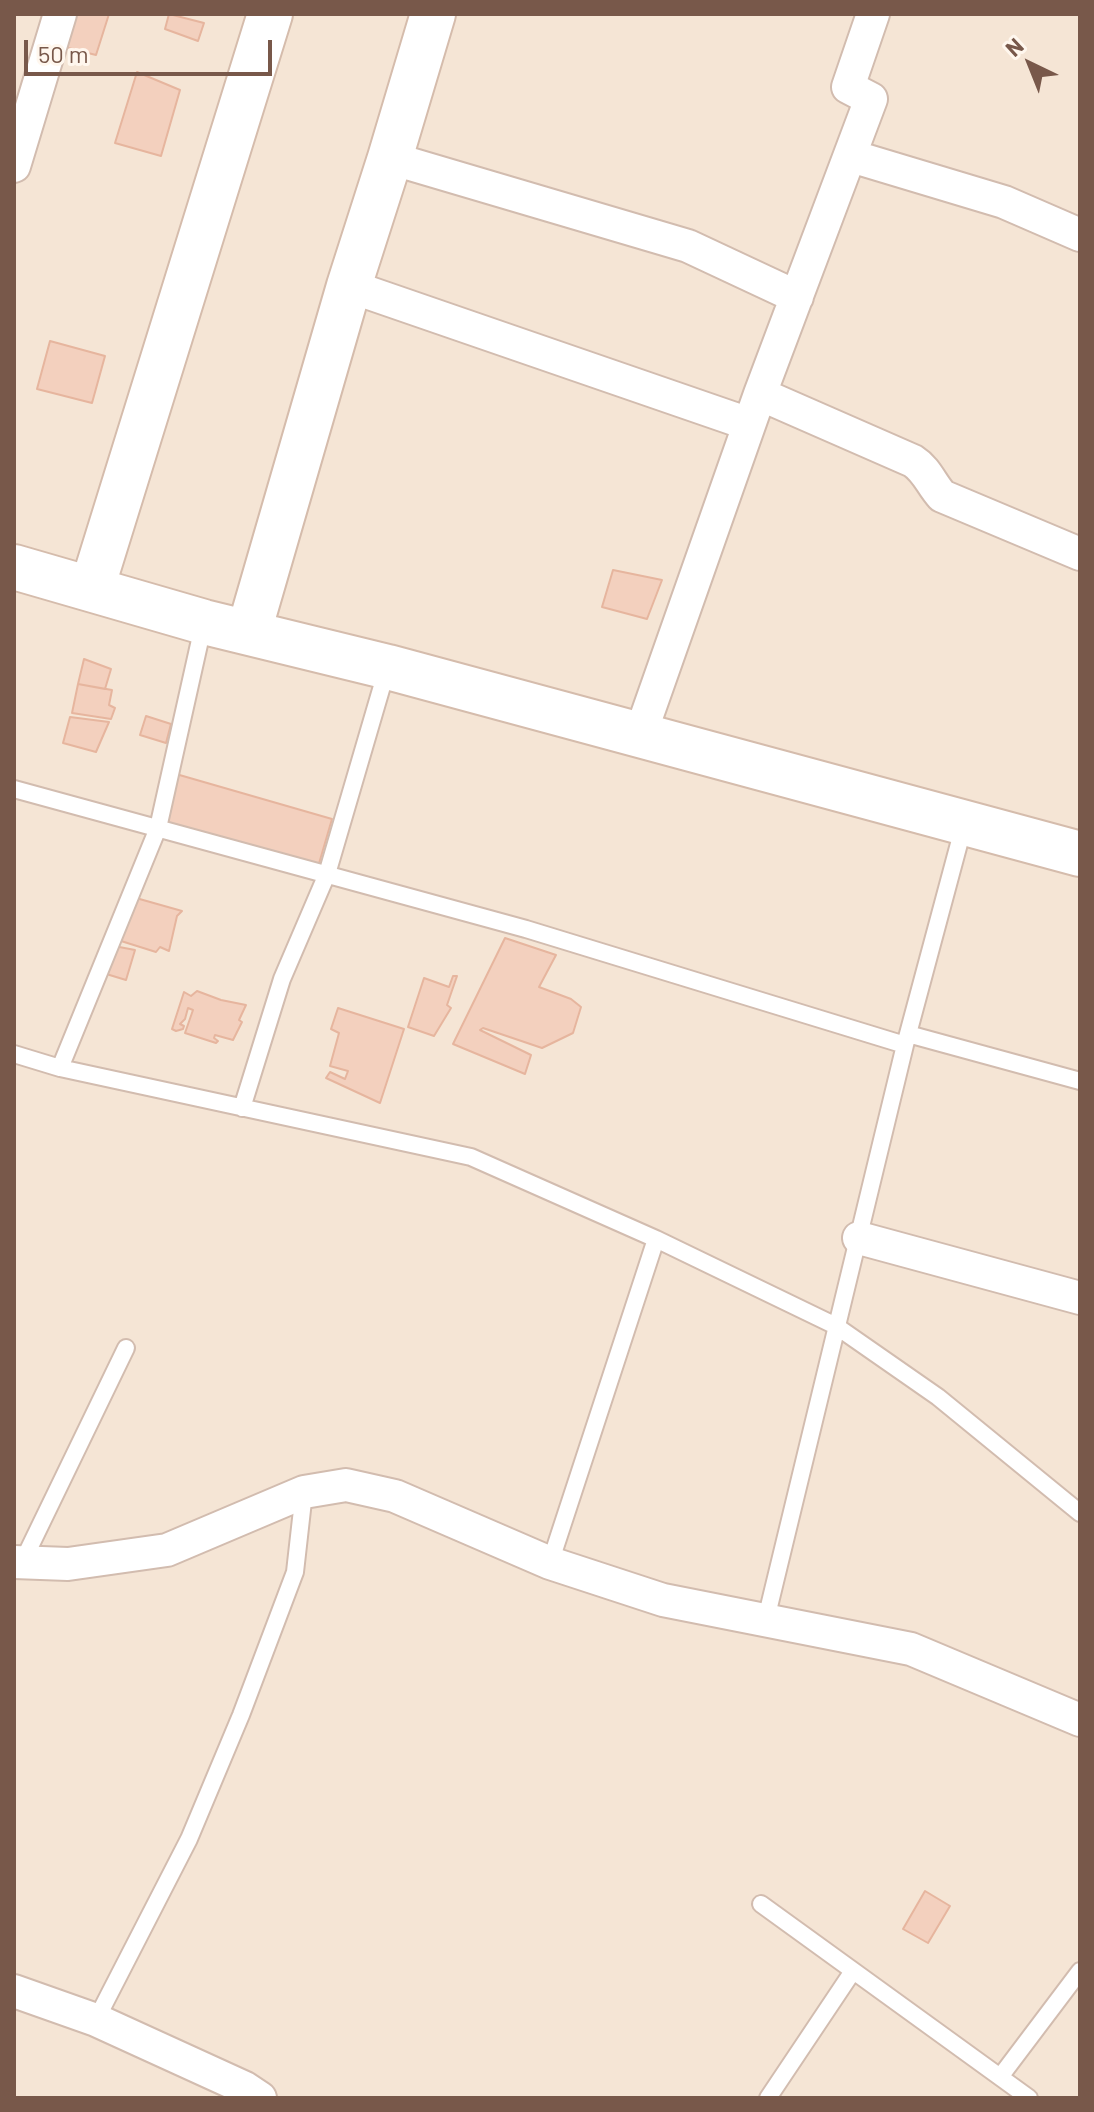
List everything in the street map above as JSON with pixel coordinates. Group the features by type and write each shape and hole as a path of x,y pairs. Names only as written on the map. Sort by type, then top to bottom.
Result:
{"street":[{"path":"14,166 60,14"},
{"path":"92,588 270,14"},
{"path":"249,631 349,286 433,14"},
{"path":"640,735 749,424 871,99 848,87 873,14"},
{"path":"851,156 1004,202 1080,235"},
{"path":"390,158 688,246 797,297"},
{"path":"349,286 749,424"},
{"path":"760,394 913,461 924,468 932,485 942,496 1080,554"},
{"path":"14,567 204,622 388,667 1080,854"},
{"path":"859,1238 1080,1298"},
{"path":"19,1562 68,1564 167,1550 304,1492 346,1485 395,1496 550,1563 663,1600 911,1649 1080,1720"},
{"path":"15,1993 96,2020 245,2088 260,2098"}],"lane":[{"path":"60,1068 158,828 204,622"},
{"path":"242,1108 282,979 327,874 388,667"},
{"path":"14,789 526,929 906,1039 1080,1081"},
{"path":"766,1619 906,1039 964,823"},
{"path":"14,1054 60,1068 471,1157 656,1239 836,1326 938,1397 1080,1513"},
{"path":"550,1563 656,1239"},
{"path":"19,1562 126,1348"},
{"path":"96,2020 189,1839 241,1715 295,1572 304,1492"},
{"path":"761,1904 1029,2098"},
{"path":"768,2098 853,1971"},
{"path":"1000,2077 1080,1971"}],"shaded area":[{"path":"14,14 1080,14 1080,2098 14,2098"}],"building":[{"path":"65,14 109,14 96,55 56,45"},
{"path":"169,14 204,23 198,41 165,29"},
{"path":"137,72 180,90 161,156 115,143"},
{"path":"50,341 105,356 92,403 37,389"},
{"path":"613,570 662,580 647,619 602,607"},
{"path":"84,659 111,669 105,689 78,684"},
{"path":"78,684 112,690 109,705 115,708 111,719 72,713"},
{"path":"146,716 171,724 166,743 140,735"},
{"path":"70,717 109,722 96,752 63,743"},
{"path":"176,774 332,819 318,867 167,824"},
{"path":"136,898 182,911 177,916 169,951 160,947 156,952 121,941"},
{"path":"505,938 556,955 539,987 571,999 581,1007 573,1033 542,1048 483,1028 480,1030 531,1055 525,1074 453,1044"},
{"path":"114,946 135,950 126,980 103,973"},
{"path":"453,976 457,976 447,1005 451,1008 434,1036 408,1027 424,978 449,987"},
{"path":"197,991 246,1005 233,1040 215,1035 216,1043 185,1033 193,1010 188,1008 180,1024 184,1026 183,1029 172,1029 184,992 191,996"},
{"path":"338,1008 404,1029 380,1103 326,1078 330,1072 345,1079 348,1071 330,1066 339,1033 331,1029"},
{"path":"925,1891 950,1906 928,1943 903,1929"}]}
